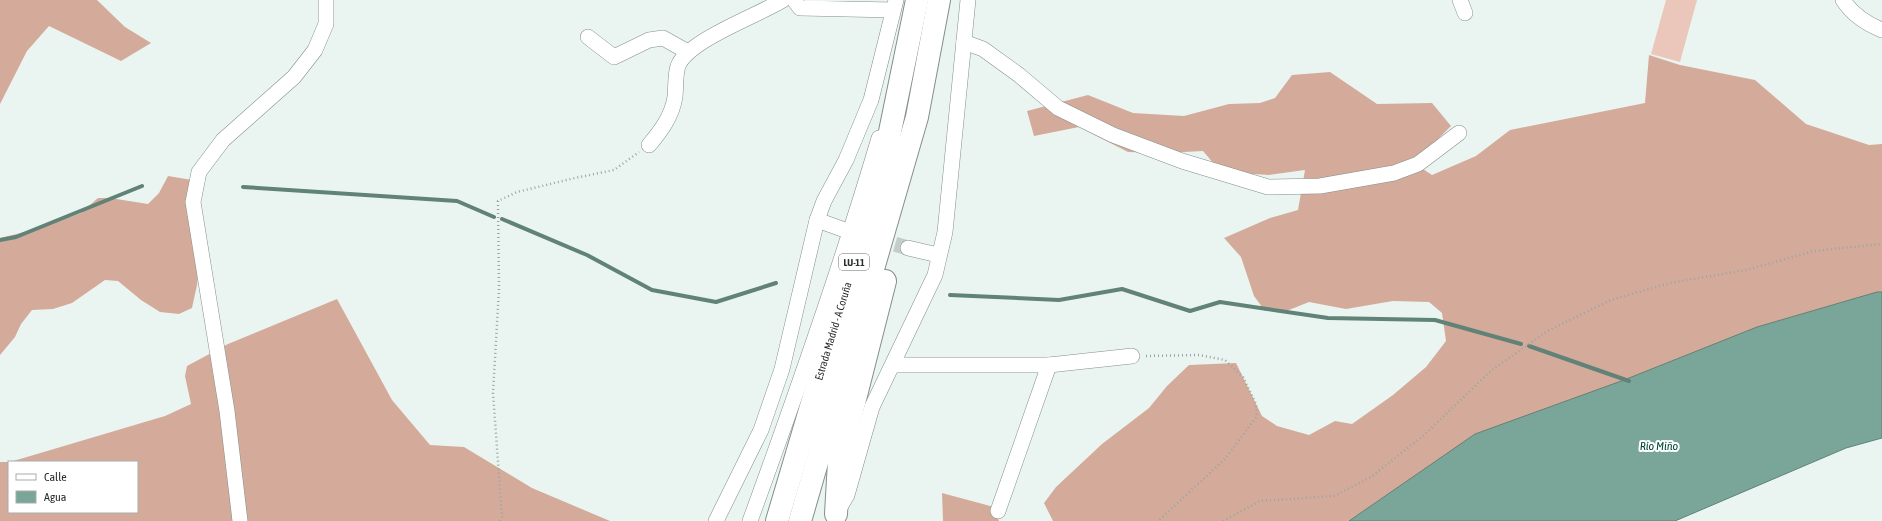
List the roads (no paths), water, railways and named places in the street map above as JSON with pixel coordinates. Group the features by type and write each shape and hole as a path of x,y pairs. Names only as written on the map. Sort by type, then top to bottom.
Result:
{"highway":[{"name":"Estrada Madrid - A Coruña","path":"777,521 884,161 917,0"},
{"name":"Estrada Madrid - A Coruña","path":"800,521 918,117 940,0"},
{"path":"835,517 839,462 924,133 945,31 949,0"}],"street":[{"path":"240,521 227,411 193,202 199,172 223,140 294,77 315,50 326,24 326,0"},
{"path":"649,144 664,127 675,99 678,66 688,52 739,21 783,0"},
{"path":"716,521 761,430 782,369 817,220 824,201 846,160 872,100 895,5 800,8 794,0"},
{"path":"835,517 847,495 872,407 935,275 938,255 945,232 968,0"},
{"path":"1843,0 1848,7 1870,25 1882,30"},
{"path":"750,521 859,205 911,32"},
{"path":"588,37 614,57 649,40 663,38 688,52"},
{"path":"663,38 678,66"},
{"path":"964,42 983,49 1019,75 1058,108 1106,131 1182,161 1268,187 1320,186 1394,173 1418,164 1459,133"},
{"path":"817,220 842,229"},
{"path":"908,248 938,255"},
{"path":"893,365 1049,365 1132,356"},
{"path":"998,511 1049,365"}],"water":[{"name":"Río Miño","path":"1877,292 1882,292 1882,438 1846,448 1675,521 1349,521 1475,434 1624,380 1757,327"}],"waterway":[{"path":"0,240 16,237 142,186"},
{"path":"243,187 457,201 494,217"},
{"path":"502,219 587,255 652,290 716,302 776,283"},
{"path":"950,295 1059,300 1122,289 1190,311 1220,302 1328,318 1435,320 1521,344"},
{"path":"1529,346 1629,381"}],"tunnel":[{"path":"873,238 908,248"}]}
